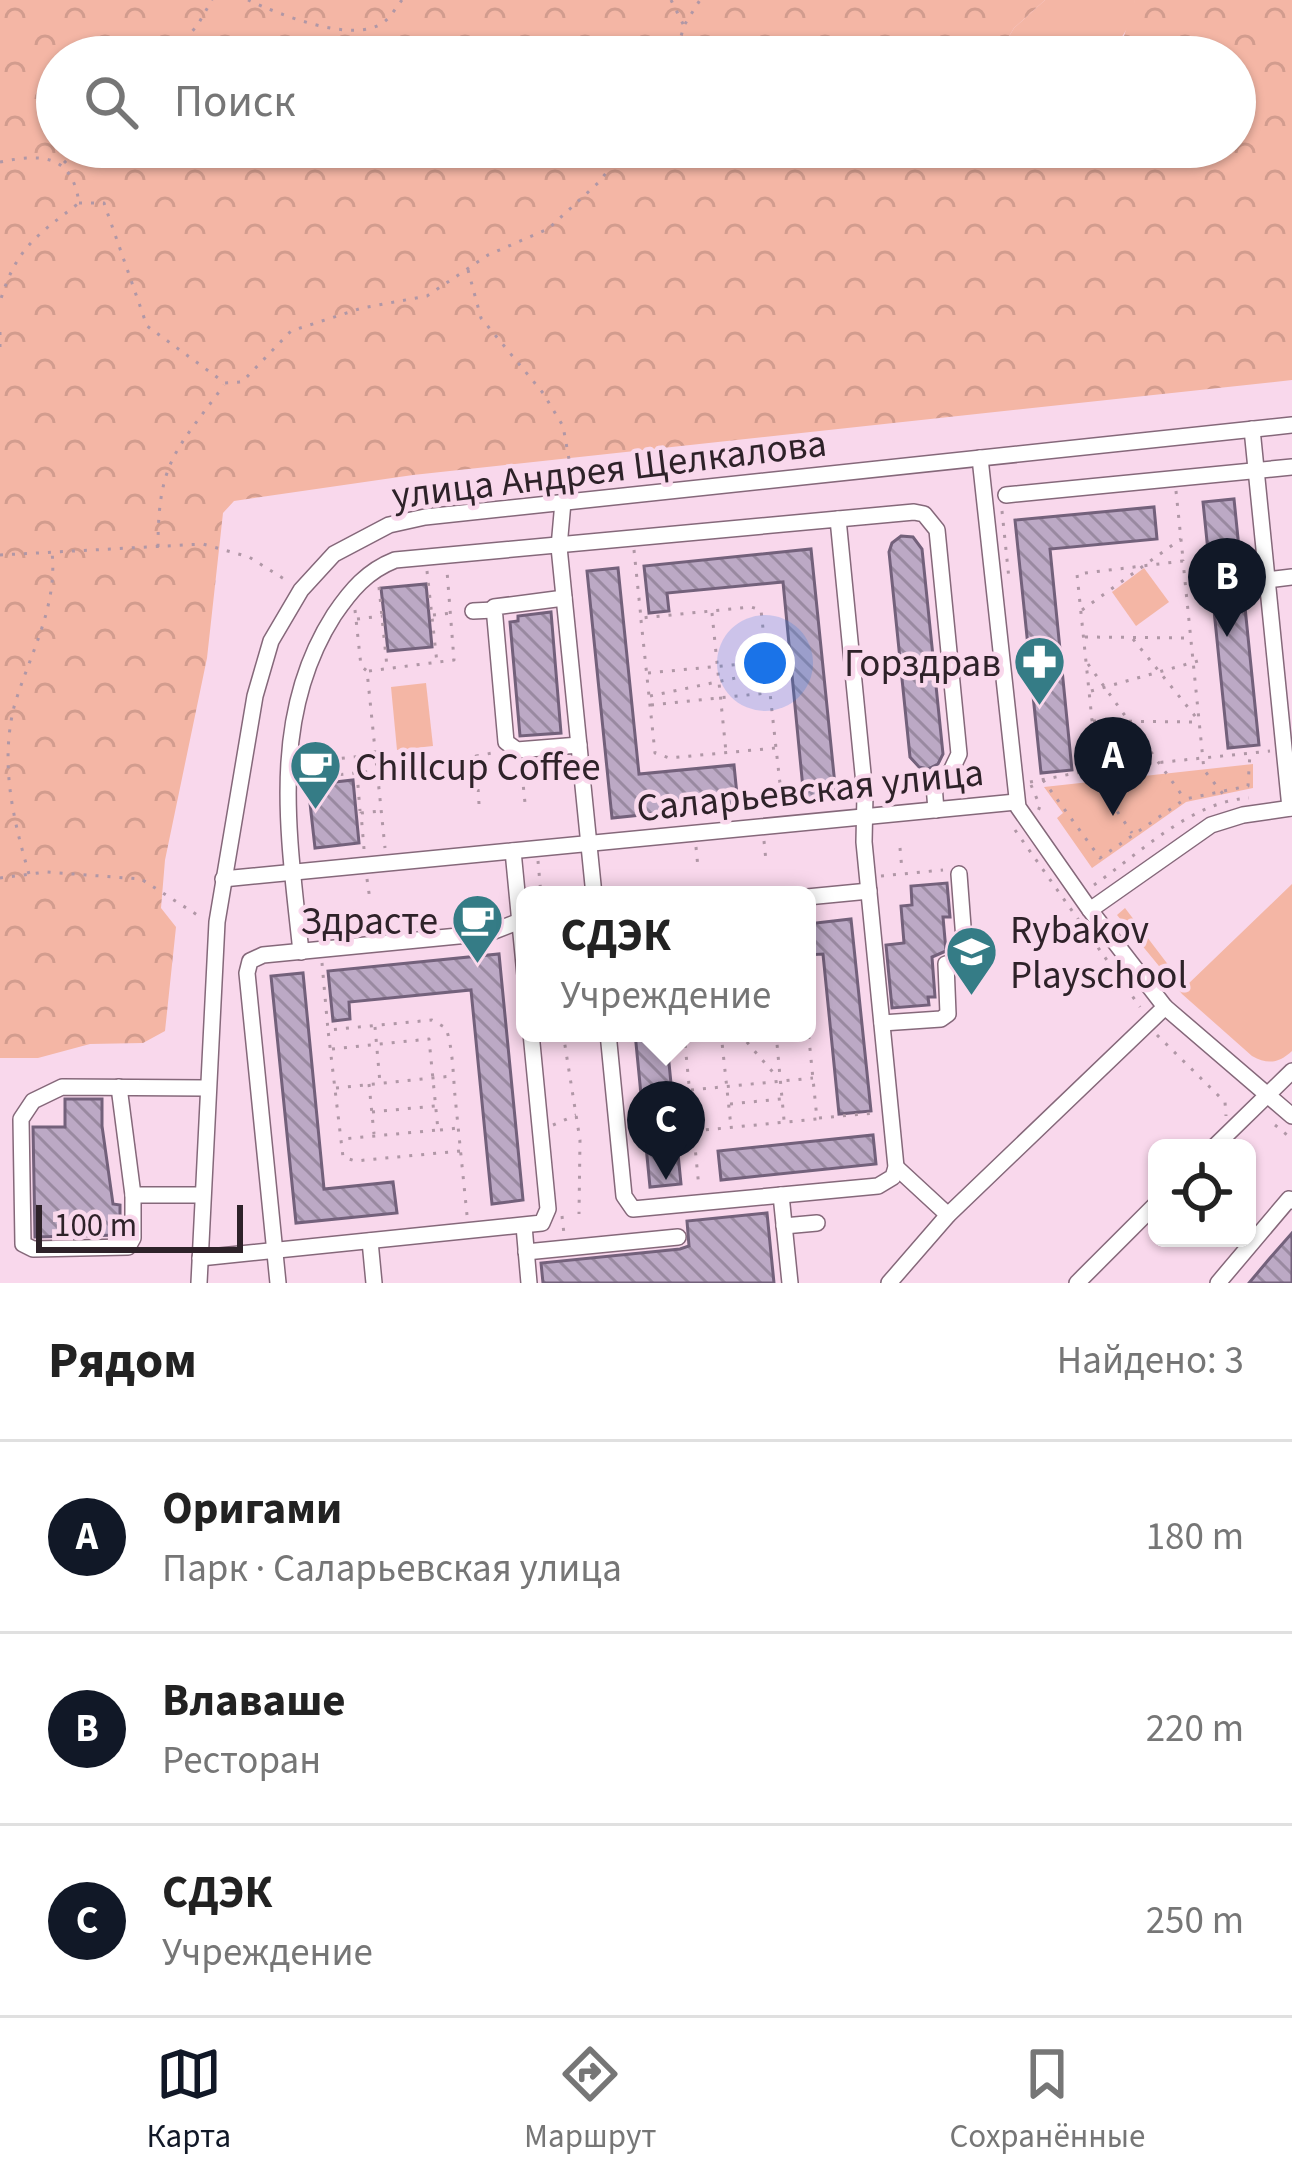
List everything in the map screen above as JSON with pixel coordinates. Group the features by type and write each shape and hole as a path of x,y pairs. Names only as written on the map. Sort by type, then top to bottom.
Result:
{"street":[{"name":"улица Андрея Щелкалова","path":"199,1283 206,1088 223,879 255,695 271,641 301,590 334,554 389,525 425,517 1292,425"},
{"path":"1090,910 1211,824 1291,808 1284,750 1287,721 1252,429"},
{"path":"980,458 1016,802"},
{"path":"1006,495 1292,467"},
{"path":"569,502 559,547 593,886"},
{"path":"301,952 285,801 304,677 322,635 353,590 377,568 395,560 914,512 933,520 959,754 956,766 934,785 936,810"},
{"path":"609,1042 624,1196 633,1209 878,1186 890,1181 896,1167 838,519"},
{"path":"1267,580 1292,578"},
{"path":"564,598 498,604 494,610 506,742 519,750 579,745"},
{"path":"473,611 494,610"},
{"name":"Саларьевская улица","path":"223,879 365,858 513,851 1016,802 1025,822 1165,1007 1292,1116"},
{"path":"513,851 516,886"},
{"path":"882,1023 941,1019 948,1014 946,964 962,959 965,953 957,872"},
{"path":"816,895 868,884"},
{"path":"278,1283 247,973 254,958 489,933 516,923"},
{"path":"889,1283 948,1215 1165,1007"},
{"path":"200,1258 542,1223 547,1217 532,1042"},
{"path":"1223,1139 1292,1072"},
{"path":"119,1088 133,1195 133,1238 128,1247 33,1249 23,1244 21,1119 25,1109 48,1091 62,1088 119,1088 206,1088"},
{"path":"896,1167 948,1215"},
{"path":"133,1195 201,1195"},
{"path":"781,1195 790,1283"},
{"path":"1218,1283 1289,1199 1292,1202"},
{"path":"1077,1283 1148,1212"},
{"path":"784,1226 817,1223"},
{"path":"524,1226 529,1283"},
{"path":"526,1252 678,1237"},
{"path":"370,1241 374,1283"}],"path":[{"path":"188,36 212,0"},
{"path":"248,0 282,16 351,32 383,24 402,0"},
{"path":"671,0 684,26"},
{"path":"681,36 700,0"},
{"path":"0,162 36,155"},
{"path":"64,168 76,184 79,203"},
{"path":"0,302 11,266 35,236 79,203 104,203 147,326 225,383 242,382 291,331 362,308 427,296 488,255 548,230 609,168"},
{"path":"467,268 481,318 543,393 563,426 569,502"},
{"path":"0,332 0,354"},
{"path":"158,547 158,499 171,456 225,383"},
{"path":"1178,504 1204,770 1222,794"},
{"path":"1081,611 1181,539"},
{"path":"633,540 657,755 668,758 776,748"},
{"path":"0,555 203,544 249,557 301,590"},
{"path":"29,874 10,811 6,753 14,707 34,658 55,578 52,552"},
{"path":"367,671 455,658 446,556"},
{"path":"426,558 437,664"},
{"path":"1096,769 1078,572 1183,561"},
{"path":"377,568 387,669"},
{"path":"353,590 361,666 367,671 385,848"},
{"path":"641,618 751,607 761,610 782,801"},
{"path":"712,611 726,753"},
{"path":"432,615 452,613"},
{"path":"356,619 382,616"},
{"path":"1084,637 1191,638"},
{"path":"1132,638 1199,722"},
{"path":"1086,660 1185,799"},
{"path":"646,674 768,662"},
{"path":"1089,692 1196,662"},
{"path":"649,696 769,671"},
{"path":"650,705 771,693"},
{"path":"1092,721 1199,722"},
{"path":"479,803 476,756 519,750 525,803"},
{"path":"1041,812 1029,782 1096,769 1284,750"},
{"path":"1042,780 1098,857 1185,799 1248,786 1250,753"},
{"path":"288,764 376,755"},
{"path":"329,759 333,775 415,767 416,760"},
{"path":"1089,770 1134,835"},
{"path":"357,773 370,900"},
{"path":"361,812 381,810"},
{"path":"1094,885 1195,814"},
{"path":"763,827 766,861"},
{"path":"694,834 698,868"},
{"path":"1017,836 1142,1009 1138,1016 1225,1102 1224,1113 1235,1127"},
{"path":"900,848 903,874"},
{"path":"536,849 540,886"},
{"path":"868,884 903,874 957,872"},
{"path":"0,878 29,874 141,879 206,921"},
{"path":"322,971 343,1156 355,1161 460,1151"},
{"path":"328,1030 427,1020 442,1023 449,1035 466,1206"},
{"path":"374,1025 380,1083"},
{"path":"330,1049 429,1040 438,1130"},
{"path":"564,1042 581,1148 579,1214"},
{"path":"685,1042 699,1182"},
{"path":"721,1042 731,1127"},
{"path":"747,1042 780,1081"},
{"path":"777,1042 784,1122"},
{"path":"809,1042 817,1119"},
{"path":"334,1088 453,1076"},
{"path":"689,1090 813,1078"},
{"path":"369,1084 374,1136"},
{"path":"729,1104 782,1099"},
{"path":"372,1112 435,1106"},
{"path":"694,1131 871,1113"},
{"path":"540,1131 576,1115"},
{"path":"1275,1125 1292,1139"},
{"path":"339,1139 458,1128"},
{"path":"562,1216 565,1248"}],"green space":[{"path":"0,0 1045,0 1009,36 36,36 36,168 1256,168 1256,36 1124,36 1135,0 1292,0 1292,380 413,475 234,501 223,513 207,658 165,860 161,908 176,927 165,1031 143,1043 90,1044 38,1058 0,1058"},
{"path":"1045,0 1135,0 1122,36 1009,36"},
{"path":"1144,568 1169,602 1136,626 1112,592"},
{"path":"426,683 433,746 397,750 391,687"},
{"path":"1253,764 1253,788 1186,802 1092,868 1057,818 1063,813 1044,787"},
{"path":"1292,884 1292,1051 1268,1062 1252,1056 1182,994 1117,915 1125,908 1185,987"}],"building":[{"path":"1234,499 1259,745 1228,748 1203,502"},
{"path":"1154,507 1157,539 1050,549 1072,770 1041,773 1015,520"},
{"path":"901,536 913,537 922,549 943,754 928,769 910,757 889,552"},
{"path":"811,549 836,795 804,799 783,582 667,593 669,611 649,613 644,566"},
{"path":"618,568 639,774 734,765 738,805 612,818 587,571"},
{"path":"426,584 432,647 388,651 381,588"},
{"path":"551,612 561,733 520,736 510,622 518,621 518,616"},
{"path":"353,780 359,843 315,848 308,785"},
{"path":"947,883 946,951 932,957 935,997 928,997 929,1005 892,1008 886,945 904,943 901,906 912,905 911,886"},
{"path":"851,919 871,1111 839,1114 823,954 816,954 816,923"},
{"path":"499,954 523,1200 492,1204 471,990 349,1002 350,1019 333,1021 328,971"},
{"path":"303,973 324,1189 393,1182 397,1213 296,1223 271,976"},
{"path":"636,1042 667,1042 681,1184 650,1187"},
{"path":"65,1099 102,1099 113,1204 120,1205 120,1235 35,1237 33,1127 65,1127"},
{"path":"873,1135 876,1164 721,1180 718,1151"},
{"path":"767,1213 774,1283 543,1283 541,1263 680,1249 689,1246 687,1221"},
{"path":"1292,1233 1292,1283 1249,1283 1270,1258"}],"place":[{"name":"Влаваше","path":"1227,637"},
{"name":"Горздрав","path":"1040,708"},
{"name":"Chillcup Coffee","path":"316,812"},
{"name":"Оригами","path":"1113,816"},
{"name":"Здрасте","path":"477,966"},
{"name":"Rybakov Playschool","path":"971,997"},
{"name":"СДЭК","path":"666,1180"}]}
